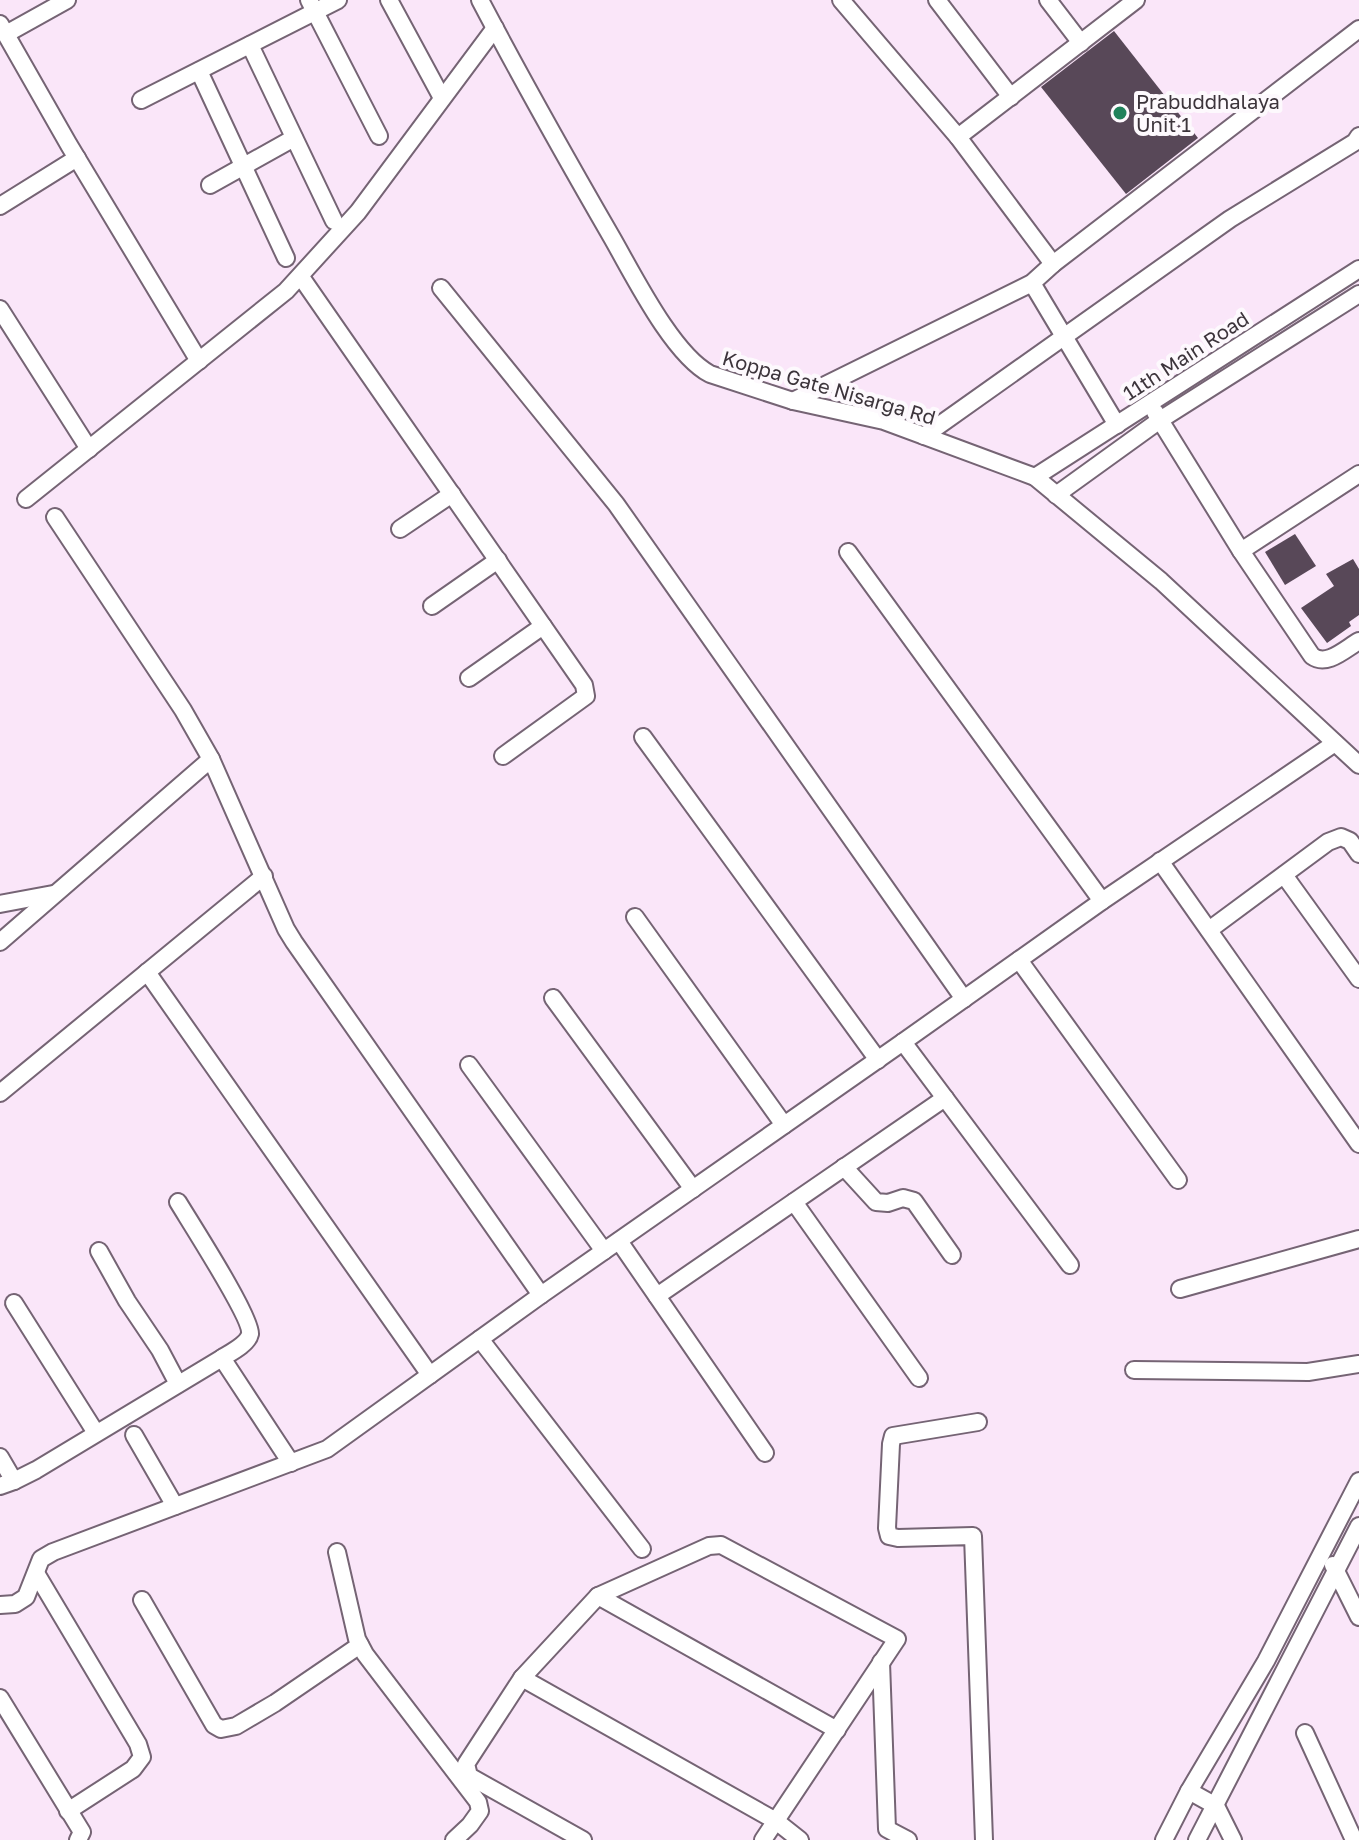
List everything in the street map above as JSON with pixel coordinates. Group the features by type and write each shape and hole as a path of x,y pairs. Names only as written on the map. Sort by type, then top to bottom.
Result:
{"street":[{"path":"67,0 3,29 199,361"},
{"path":"141,100 250,45 312,6 338,0"},
{"path":"389,0 442,98"},
{"name":"Koppa Gate Nisarga Rd","path":"480,0 647,298 680,349 700,369 793,401 877,419 1035,477 1161,581 1359,765"},
{"path":"841,0 958,137 1053,264"},
{"path":"937,0 1011,97"},
{"path":"1048,0 1081,43"},
{"path":"958,137 1136,0"},
{"path":"312,6 379,136"},
{"path":"26,499 301,277 358,212 495,28"},
{"path":"793,401 1032,283 1359,29"},
{"path":"250,45 334,221"},
{"path":"199,71 286,258"},
{"path":"210,185 294,138"},
{"path":"924,436 1230,219 1358,143"},
{"path":"0,206 77,158"},
{"name":"11th Main Road","path":"1035,477 1359,269"},
{"path":"301,277 584,685 586,696 503,756"},
{"path":"1032,283 1117,425"},
{"path":"441,288 616,504 964,999"},
{"name":"11th Main Road","path":"1056,495 1160,420 1359,294"},
{"path":"0,309 89,449"},
{"path":"1149,404 1241,551 1312,656 1326,660 1359,641"},
{"path":"1241,551 1359,474"},
{"path":"400,529 452,494"},
{"path":"55,517 183,710 211,759 294,942 541,1295"},
{"path":"848,552 1102,901"},
{"path":"432,606 498,560"},
{"path":"469,678 543,626"},
{"path":"643,737 878,1060"},
{"path":"0,1605 15,1604 26,1597 41,1559 53,1552 327,1449 1102,901 1335,743"},
{"path":"0,942 211,759"},
{"path":"1209,930 1328,842 1341,837 1350,841 1359,854"},
{"path":"1160,861 1359,1144"},
{"path":"1284,875 1359,979"},
{"path":"0,1093 264,876"},
{"path":"0,904 56,894"},
{"path":"635,917 784,1125"},
{"path":"1019,960 1178,1180"},
{"path":"147,972 430,1375"},
{"path":"553,998 693,1189"},
{"path":"903,1042 1070,1265"},
{"path":"469,1065 604,1251"},
{"path":"657,1296 945,1098"},
{"path":"844,1167 876,1202 888,1203 903,1198 914,1201 952,1255"},
{"path":"0,1457 7,1484 36,1470 248,1340 250,1332 247,1321 178,1202"},
{"path":"794,1202 919,1378"},
{"path":"1180,1289 1359,1239"},
{"path":"619,1241 765,1453"},
{"path":"99,1251 178,1384"},
{"path":"14,1303 96,1433"},
{"path":"480,1339 642,1549"},
{"path":"222,1358 291,1463"},
{"path":"1134,1370 1308,1372 1359,1364"},
{"path":"978,1422 893,1436 887,1528 889,1536 898,1538 973,1536 984,1840"},
{"path":"134,1435 175,1506"},
{"path":"1164,1840 1189,1791 1266,1661 1359,1481"},
{"path":"1197,1840 1359,1526"},
{"path":"583,1840 469,1776 466,1764 522,1678 598,1596 709,1546 721,1545 897,1639 763,1840"},
{"path":"1322,1551 1337,1569 1359,1617"},
{"path":"337,1552 357,1639 365,1654 478,1802 480,1811 454,1840"},
{"path":"36,1573 138,1744 142,1757 133,1769 68,1811"},
{"path":"598,1596 837,1730"},
{"path":"142,1600 214,1725 221,1729 236,1726 275,1703 360,1645"},
{"path":"881,1662 887,1829 908,1840"},
{"path":"522,1678 776,1821 800,1840"},
{"path":"0,1698 80,1836"},
{"path":"1305,1733 1354,1840"},
{"path":"1189,1791 1216,1806 1233,1840"}],"building":[{"name":"Prabuddhalaya Unit 1","path":"1114,31 1198,138 1126,194 1041,87"},
{"path":"1295,534 1316,566 1285,585 1265,552"},
{"path":"1353,559 1359,569 1359,615 1349,622 1351,626 1327,643 1301,608 1334,586 1326,574"}],"place":[{"name":"Prabuddhalaya Unit 1","path":"1120,113"}]}
